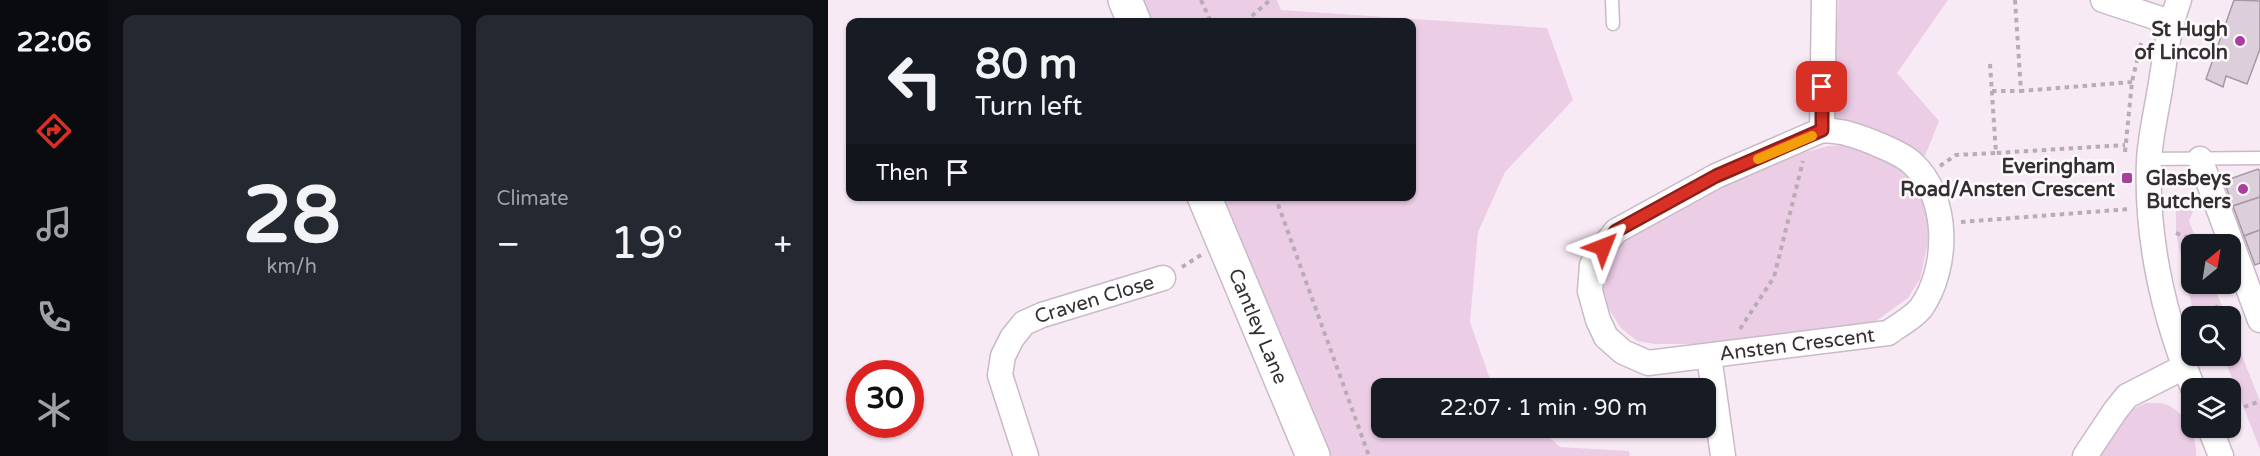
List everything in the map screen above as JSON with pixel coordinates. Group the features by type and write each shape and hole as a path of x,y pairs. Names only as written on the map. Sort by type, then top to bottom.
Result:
{"main road":[{"path":"1125,0 1132,18"},
{"name":"Cantley Lane","path":"1206,201 1313,456"}],"street":[{"path":"1815,134 1824,0"},
{"path":"2103,0 2170,22"},
{"path":"2179,0 2170,22 2149,159 2148,208 2155,267 2189,378"},
{"name":"Ansten Crescent","path":"1847,133 1869,141 1910,161 1925,177 1939,208 1940,250 1931,291 1919,310 1888,333 1648,363 1623,352 1606,337 1598,320 1590,291 1592,265 1616,231 1716,176 1815,134 1847,133"},
{"path":"2200,159 2260,320"},
{"name":"Craven Close","path":"1026,456 1000,375 1003,356 1012,338 1024,323 1042,315 1163,278"},
{"name":"Ansten Crescent","path":"1716,355 1723,456"},
{"path":"2085,456 2127,396 2181,380"},
{"path":"2214,438 2221,456"}],"lane":[{"path":"1612,0 1613,24"},
{"path":"2149,159 2260,158"}],"path":[{"path":"1201,0 1209,18"},
{"path":"1250,18 1270,0"},
{"path":"2015,0 2021,91"},
{"path":"1990,64 1996,153"},
{"path":"1992,91 2021,91 2132,82"},
{"path":"1716,355 1774,277 1815,134"},
{"path":"1925,177 1956,155 2125,145"},
{"path":"1277,201 1370,456"},
{"path":"1940,224 2148,208"},
{"path":"2176,233 2181,235"},
{"path":"1163,278 1222,242"},
{"path":"2244,407 2260,401"}],"shaded area":[{"path":"1128,0 1277,0 1281,10 1399,18 1135,18"},
{"path":"1839,0 1948,0 1897,73 1939,121 1925,156 1867,126 1829,122"},
{"path":"1416,19 1547,28 1573,100 1505,172 1478,232 1470,322 1490,378 1371,378 1371,438 1550,438 1560,447 1629,451 1630,456 1316,456 1211,201 1416,201"},
{"path":"1848,145 1909,170 1928,196 1929,238 1920,279 1908,298 1876,321 1697,344 1655,344 1637,341 1621,328 1608,308 1601,285 1610,256 1631,236 1721,188 1795,155 1828,146"},
{"path":"2195,206 2189,221 2194,234 2181,234 2181,256 2176,233 2176,208"},
{"path":"2189,294 2217,294 2222,306 2192,306"},
{"path":"2241,353 2260,401 2260,449 2241,401 2241,378 2232,378 2227,366 2241,366"},
{"path":"2146,403 2158,403 2176,410 2181,415 2181,438 2194,438 2196,456 2099,456 2133,409"}],"building":[{"name":"St Hugh of Lincoln","path":"2234,0 2260,1 2260,49 2247,84 2226,76 2223,87 2206,79"},
{"name":"Glasbeys Butchers","path":"2258,169 2260,171 2260,197 2233,206 2224,181"},
{"path":"2260,197 2260,230 2244,236 2233,206"},
{"path":"2260,230 2260,263 2255,265 2244,236"}],"slow traffic":[{"path":"1758,159 1812,136"}],"place":[{"name":"St Hugh of Lincoln","path":"2240,41"},
{"name":"Everingham Road/Ansten Crescent","path":"2127,178"},
{"name":"Glasbeys Butchers","path":"2243,189"}],"route":[{"path":"1603,247 1616,231 1716,176 1822,130 1822,87"}]}
